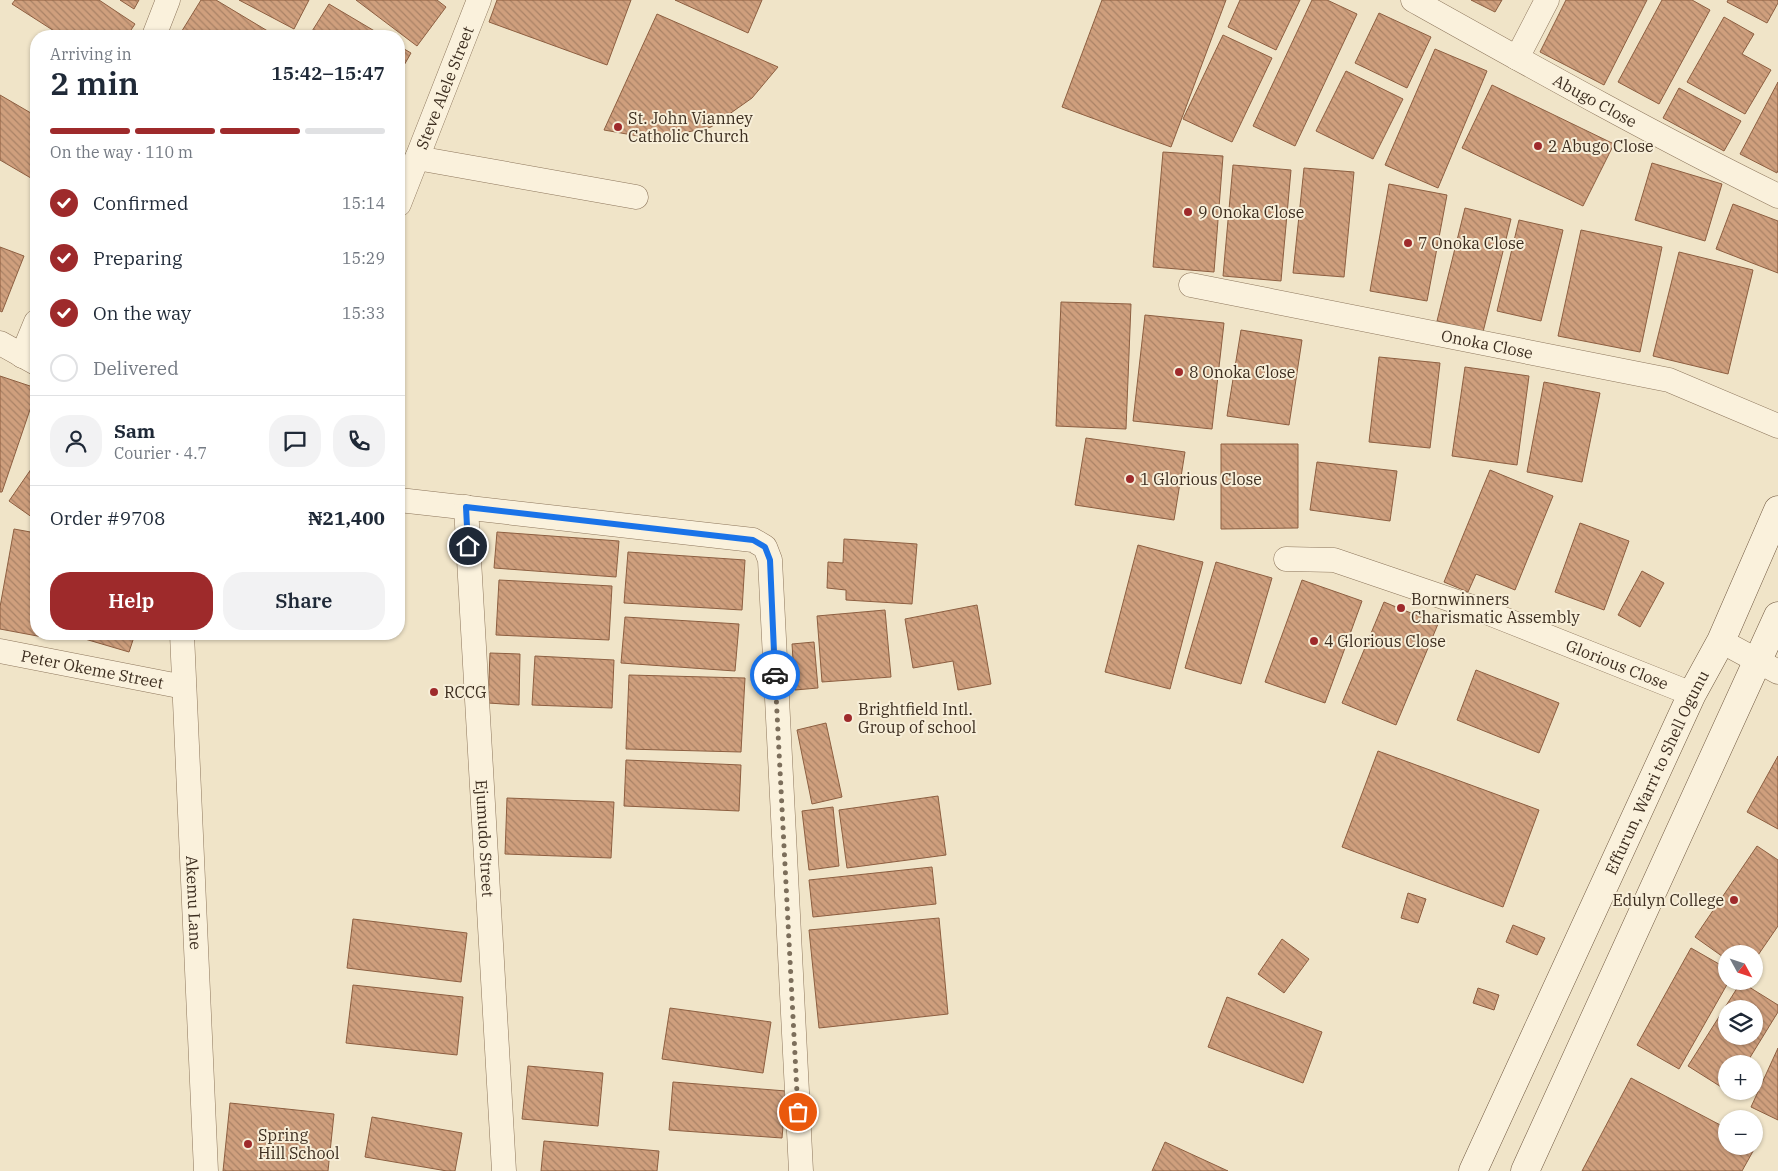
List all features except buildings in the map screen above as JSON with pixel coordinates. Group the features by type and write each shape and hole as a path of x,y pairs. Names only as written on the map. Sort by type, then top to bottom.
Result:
{"main road":[{"name":"Effurun, Warri to Shell Ogunu","path":"1474,1171 1692,694 1721,641 1778,510"},
{"path":"1525,1171 1768,666 1778,616"}],"street":[{"path":"156,30 168,0"},
{"name":"Steve Alele Street","path":"405,189 478,0"},
{"name":"Abugo Close","path":"1413,0 1728,172 1778,196"},
{"path":"1517,58 1547,0"},
{"path":"417,158 636,197"},
{"name":"Onoka Close","path":"1191,285 1669,380 1778,426"},
{"path":"0,344 29,360"},
{"path":"405,501 753,540 765,547 770,560 801,1171"},
{"name":"Ejumudo Street","path":"466,507 504,1171"},
{"name":"Glorious Close","path":"1286,559 1334,560 1482,610 1692,694"},
{"name":"Akemu Lane","path":"182,640 206,1171"},
{"path":"1721,641 1768,666"},
{"name":"Peter Okeme Street","path":"0,651 184,687"}],"way so far":[{"path":"775,675 798,1112"}],"place":[{"name":"St. John Vianney Catholic Church","path":"618,127"},
{"name":"2 Abugo Close","path":"1538,146"},
{"name":"9 Onoka Close","path":"1188,212"},
{"name":"7 Onoka Close","path":"1408,243"},
{"name":"8 Onoka Close","path":"1179,372"},
{"name":"1 Glorious Close","path":"1130,479"},
{"name":"Bornwinners Charismatic Assembly","path":"1401,608"},
{"name":"4 Glorious Close","path":"1314,641"},
{"name":"RCCG","path":"434,692"},
{"name":"Brightfield Intl. Group of school","path":"848,718"},
{"name":"Edulyn College","path":"1734,900"},
{"name":"Spring Hill School","path":"248,1144"}],"route":[{"path":"468,546 466,507 753,540 765,547 770,560 775,675"}]}
